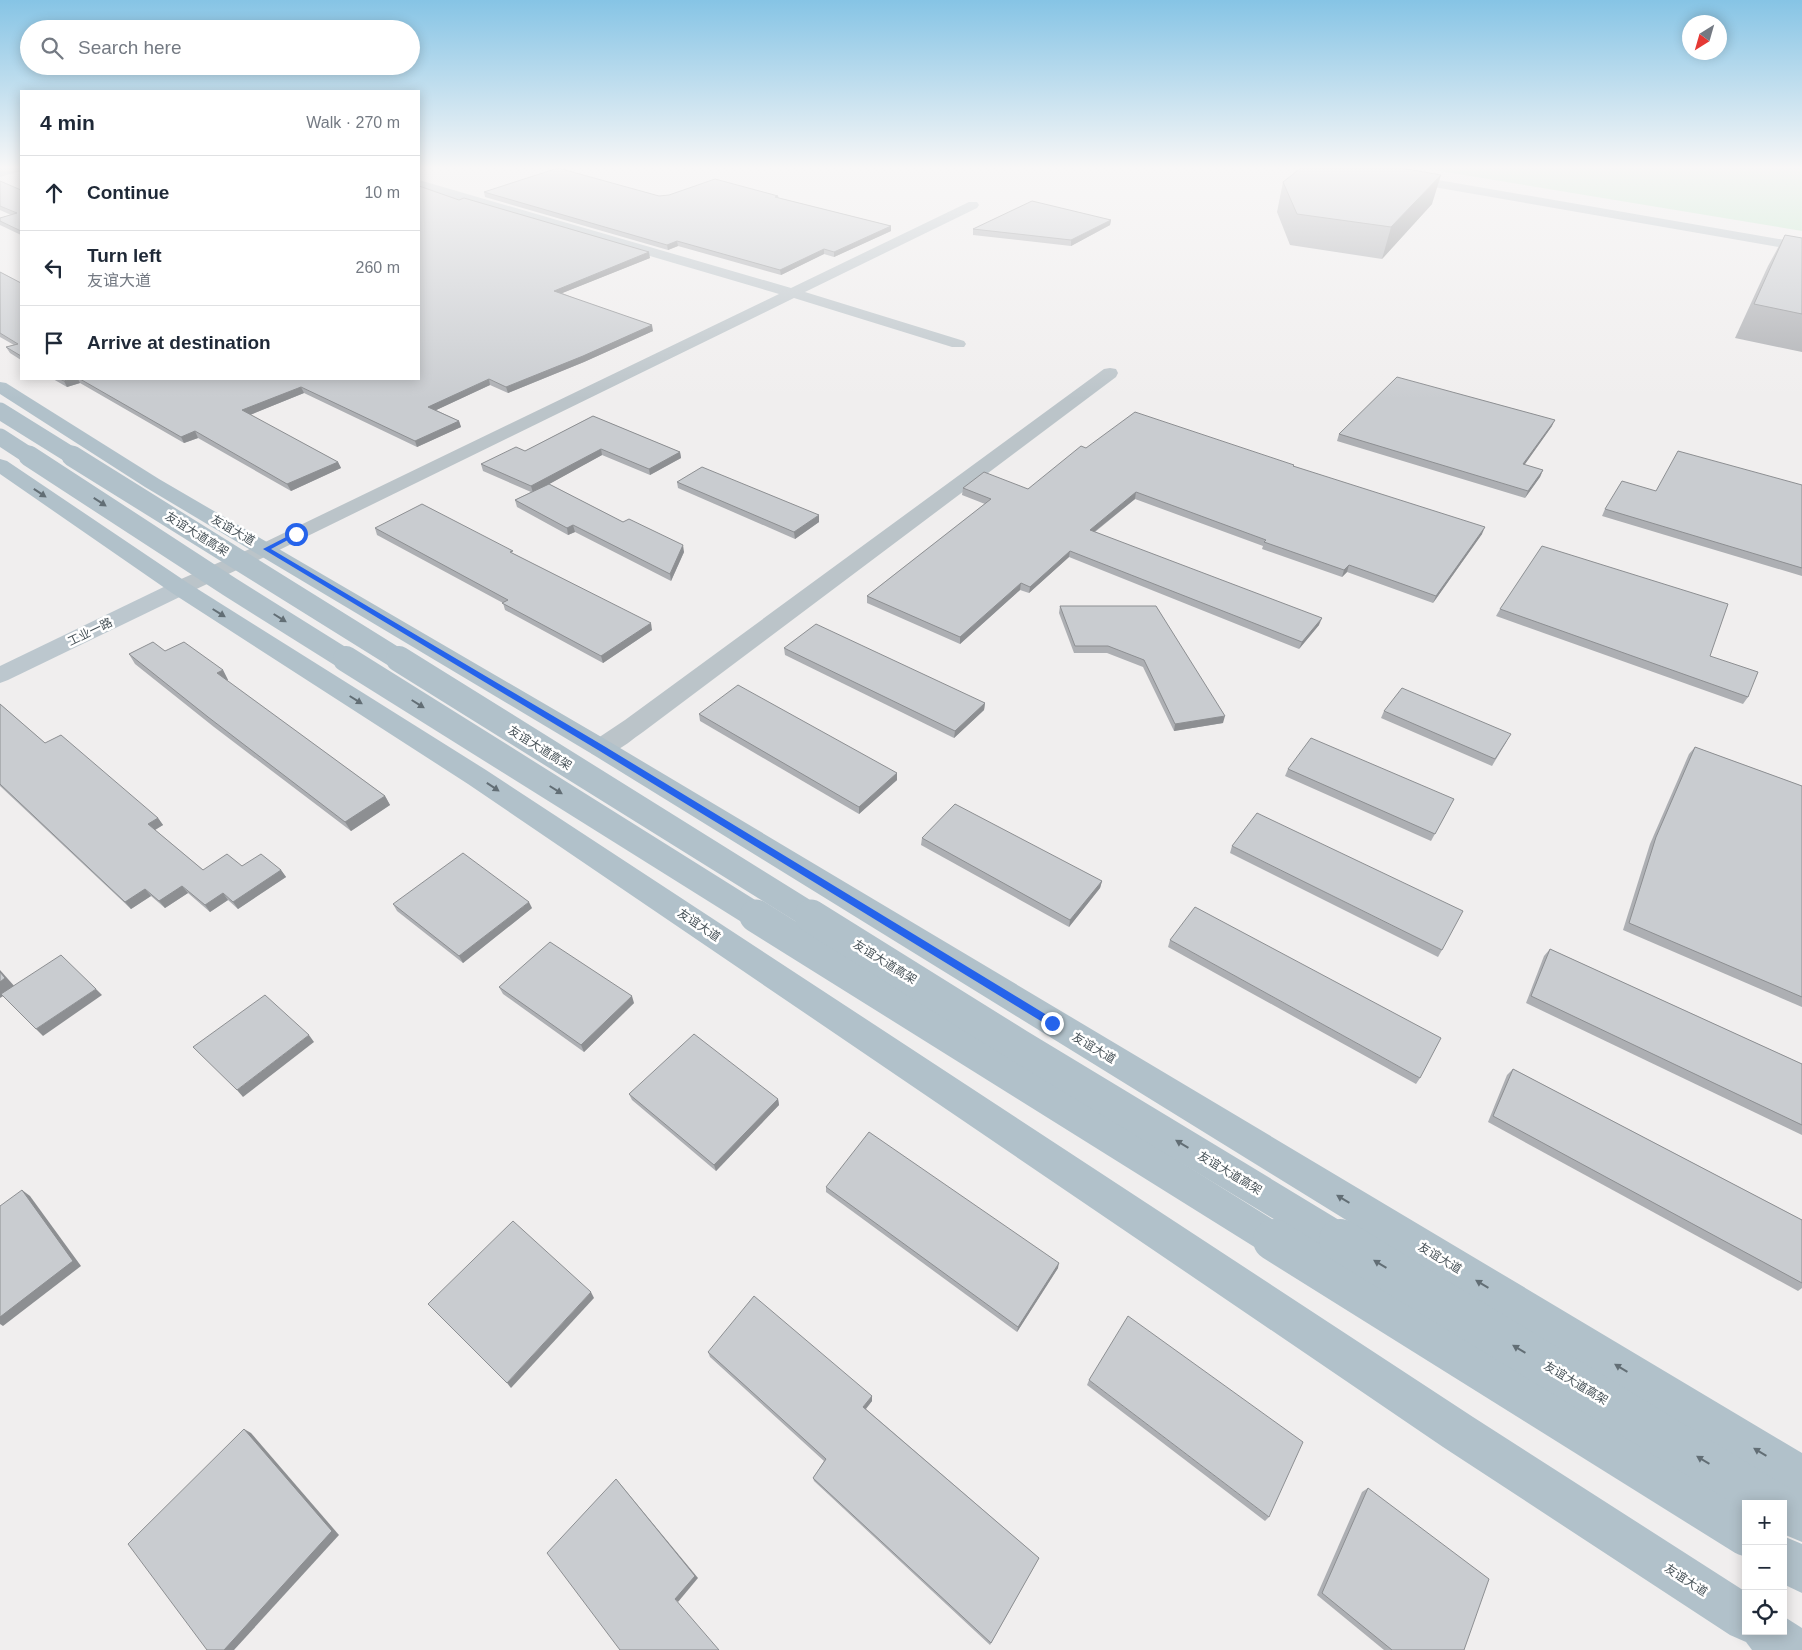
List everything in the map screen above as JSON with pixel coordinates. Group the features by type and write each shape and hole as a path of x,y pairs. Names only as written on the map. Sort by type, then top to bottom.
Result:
{"main road":[{"name":"友谊大道","path":"0,387 152,484 266,549 601,748 1802,1477"},
{"name":"友谊大道高架","path":"0,411 1010,1040 1767,1500"},
{"name":"友谊大道高架","path":"0,437 247,597 1742,1532"},
{"name":"友谊大道","path":"0,465 180,588 478,777 1458,1432 1742,1616"},
{"name":"工业一路","path":"0,676 180,588"},
{"path":"1787,1511 1802,1520"},
{"path":"1787,1561 1802,1570"},
{"path":"1770,1635 1794,1650"}],"street":[{"path":"628,245 958,344"},
{"path":"180,588 266,549 892,245"},
{"path":"601,748 642,720 1110,373"}],"building":[{"path":"420,245 625,245 649,252 554,291 652,325 583,356 506,387 489,379 428,407 459,421 415,441 301,387 242,410 338,462 287,484 195,431 181,437 82,380 420,380"},
{"path":"691,245 849,245 834,252 824,249 780,270"},
{"path":"1781,245 1802,245 1802,314 1754,304"},
{"path":"0,272 20,282 20,355 6,347 18,344 0,333"},
{"path":"1397,377 1555,420 1523,464 1543,470 1528,491 1339,434"},
{"path":"1135,412 1293,466 1485,527 1436,596 1349,565 1344,570 1264,542 1266,540 1136,492 1090,530 1322,618 1302,642 1070,551 1030,587 1021,583 960,637 867,596 991,499 963,488 984,472 1028,489 1081,446 1086,448"},
{"path":"593,416 680,452 649,469 601,449 531,486 481,464 516,447 525,451"},
{"path":"1678,451 1802,485 1802,568 1605,509 1622,481 1656,491"},
{"path":"702,467 819,515 794,532 677,482"},
{"path":"549,484 623,522 629,519 683,545 670,574 573,525 567,528 515,500"},
{"path":"422,504 513,551 510,552 651,623 601,656 502,603 508,600 375,528"},
{"path":"1542,546 1728,604 1710,656 1758,672 1748,697 1500,609"},
{"path":"1060,606 1156,606 1225,716 1175,724 1144,660 1108,646 1075,646"},
{"path":"816,624 985,703 955,731 784,648"},
{"path":"153,642 165,651 184,642 223,670 217,673 385,796 345,822 129,654"},
{"path":"738,685 897,773 859,807 699,714"},
{"path":"1402,688 1511,734 1495,759 1384,711"},
{"path":"0,704 45,743 61,735 158,818 148,824 203,870 227,854 242,866 261,854 281,870 233,902 223,893 205,905 182,886 159,901 145,889 125,902 0,784"},
{"path":"1311,738 1454,799 1435,834 1288,769"},
{"path":"1695,747 1802,786 1802,997 1629,923 1656,837"},
{"path":"955,804 1102,881 1070,920 922,838"},
{"path":"1257,813 1463,911 1442,950 1232,846"},
{"path":"463,853 529,902 459,956 393,904"},
{"path":"1195,907 1441,1038 1420,1078 1170,940"},
{"path":"550,942 632,996 581,1045 499,987"},
{"path":"1550,949 1802,1064 1802,1125 1531,996"},
{"path":"61,955 96,989 36,1029 1,994"},
{"path":"0,972 5,978 0,982"},
{"path":"265,995 309,1035 237,1090 193,1047"},
{"path":"694,1034 778,1099 714,1165 629,1094"},
{"path":"1513,1069 1802,1220 1802,1283 1493,1116"},
{"path":"869,1132 1059,1263 1018,1327 826,1187"},
{"path":"22,1190 73,1261 0,1317 0,1206"},
{"path":"513,1221 591,1292 507,1383 428,1304"},
{"path":"754,1296 872,1396 863,1407 1039,1558 991,1643 813,1478 826,1459 708,1352"},
{"path":"1128,1316 1303,1442 1269,1517 1089,1380"},
{"path":"244,1429 332,1531 224,1650 207,1650 128,1544"},
{"path":"616,1479 695,1576 675,1599 719,1650 620,1650 547,1553"},
{"path":"1368,1488 1489,1579 1464,1650 1392,1650 1322,1593"}],"route":[{"path":"296,534 266,549 601,748 1052,1023"}]}
